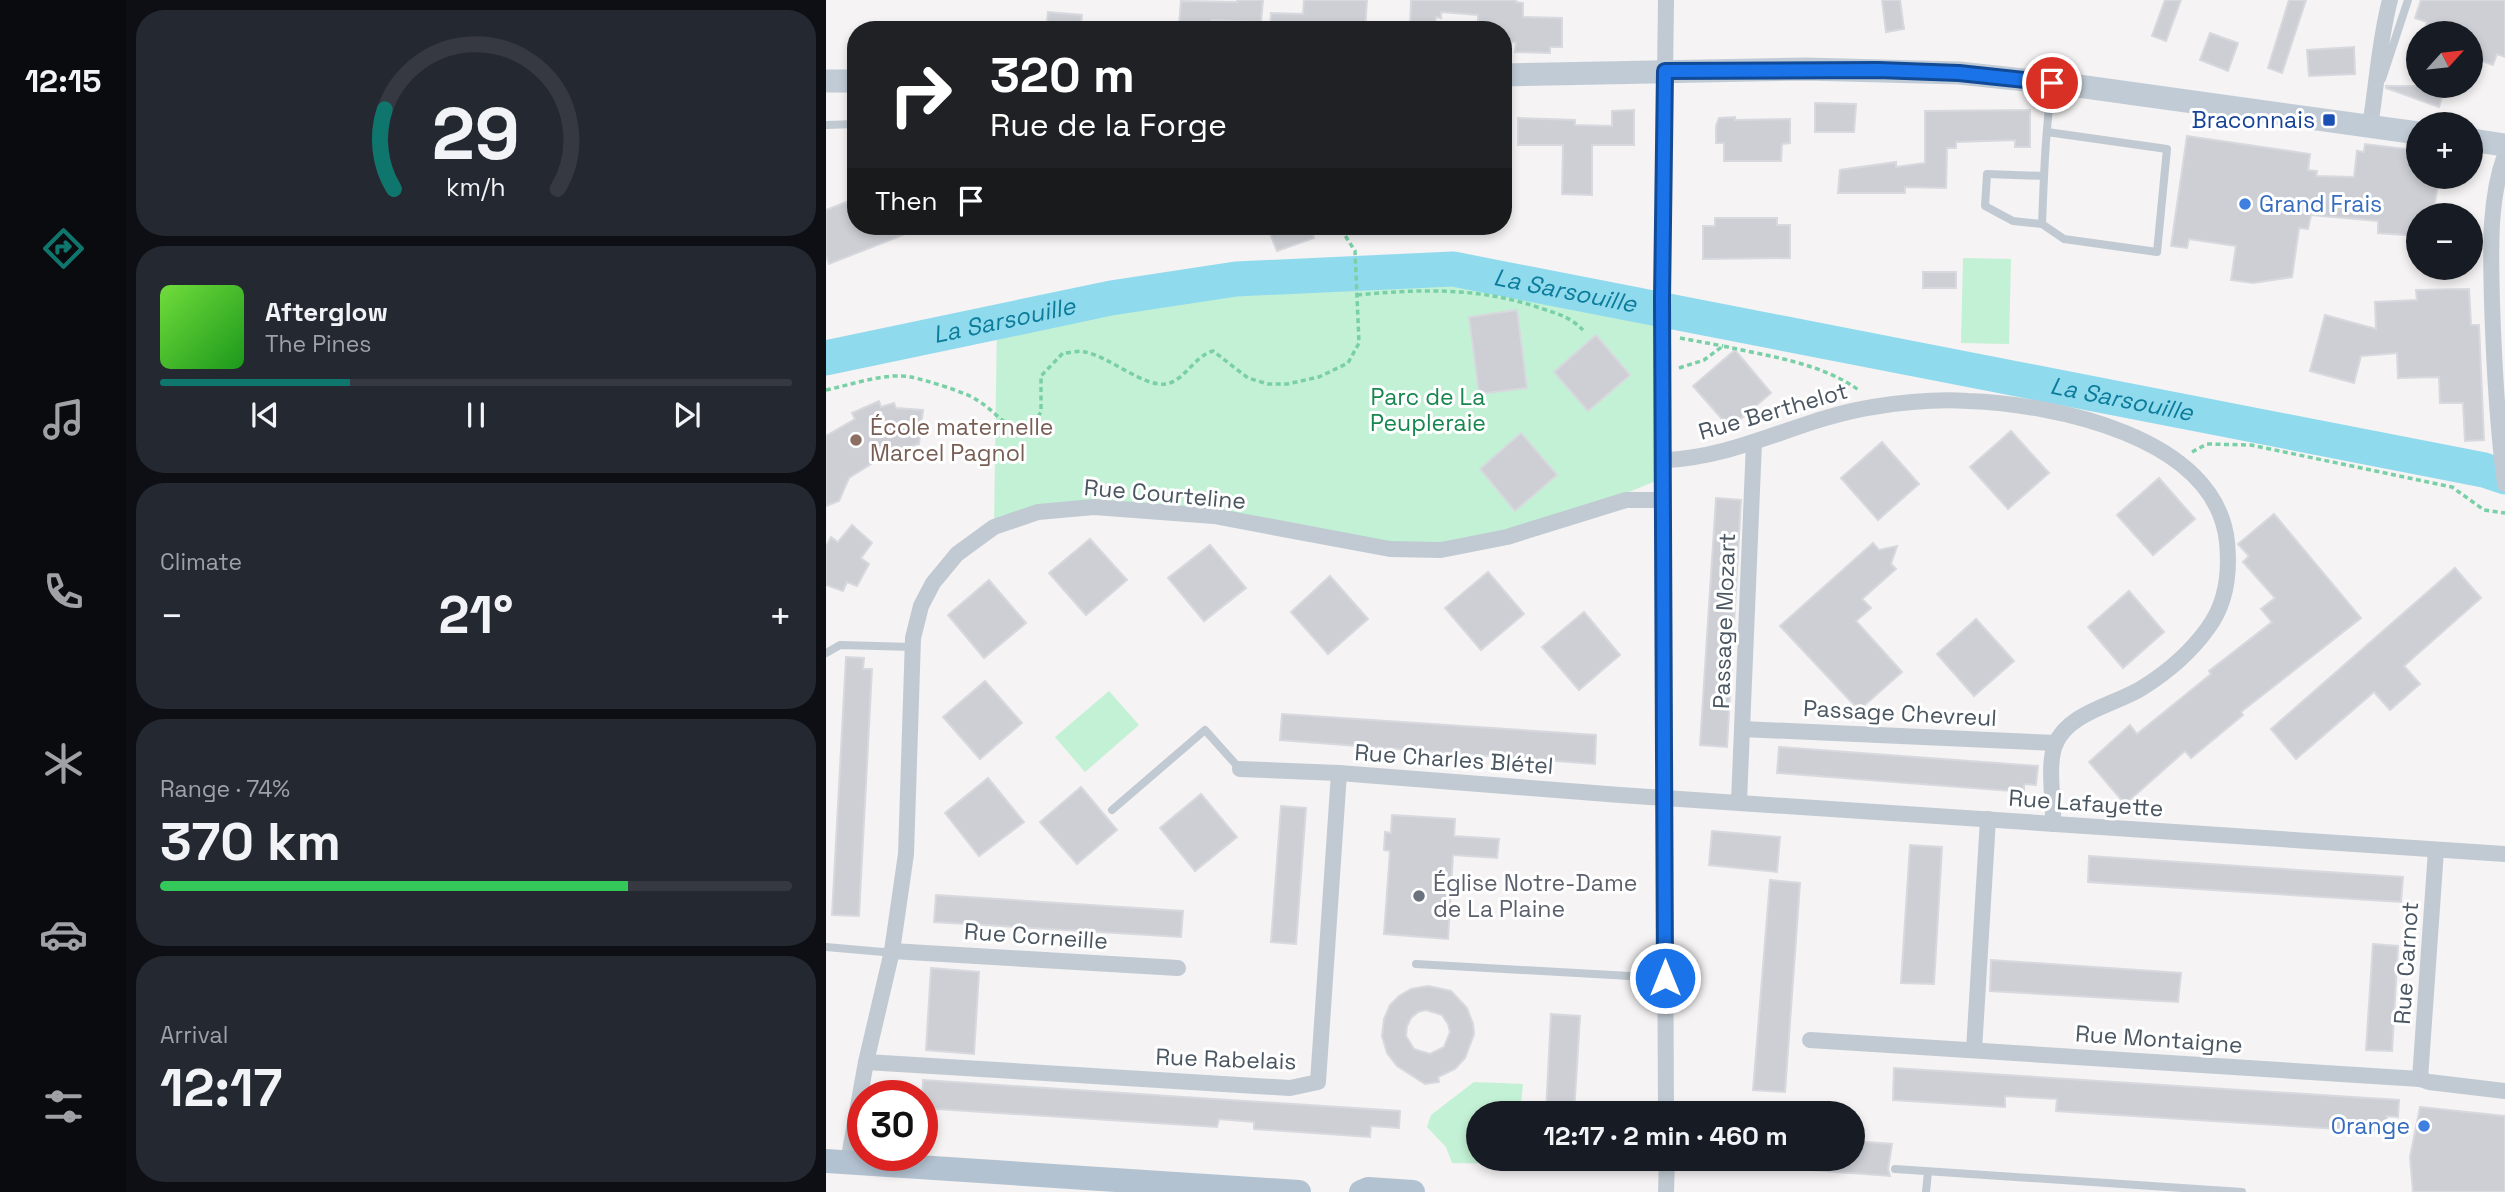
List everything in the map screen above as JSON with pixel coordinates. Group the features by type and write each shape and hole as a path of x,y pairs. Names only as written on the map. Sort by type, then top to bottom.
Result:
{"main road":[{"path":"1512,75 1878,70 1959,73 2406,131"},
{"path":"826,81 847,80"},
{"path":"2483,142 2505,145"},
{"path":"837,1162 1298,1192"},
{"path":"1361,1192 1368,1189 1413,1192"}],"street":[{"path":"1666,0 1662,299 1666,1101"},
{"path":"2371,126 2377,91 2378,57 2390,0"},
{"path":"2505,155 2493,203 2491,265 2499,340 2501,450 2505,484"},
{"name":"Rue Berthelot","path":"1664,460 1718,454 1824,417 1873,407 1924,401 1968,401 2055,411 2094,421 2142,441 2177,462 2199,482 2214,504 2226,533 2228,561 2220,607 2208,628 2174,665 2138,690 2073,723 2056,743"},
{"name":"Passage Mozart","path":"1739,801 1754,442"},
{"name":"Rue Courteline","path":"837,1162 866,1062 892,951 906,855 913,647 920,606 941,572 957,554 994,527 1038,512 1094,507 1214,516 1390,549 1441,550 1507,537 1626,500 1663,500"},
{"name":"Passage Chevreul","path":"1742,729 2056,743"},
{"path":"2053,824 2052,755 2056,743"},
{"name":"Rue Charles Blétel","path":"1240,769 1339,773 1665,797"},
{"name":"Rue Rabelais","path":"866,1062 1290,1088 1318,1082 1339,773"},
{"name":"Rue Lafayette","path":"1665,797 2505,854"},
{"path":"1974,1050 1987,819"},
{"name":"Rue Carnot","path":"2420,1079 2436,850"},
{"name":"Rue Corneille","path":"892,951 1178,968"},
{"name":"Rue Montaigne","path":"1810,1040 2420,1079 2505,1091"},
{"path":"1666,1192 1667,1171"}],"lane":[{"path":"2377,91 2408,0"},
{"path":"2042,224 2052,83"},
{"path":"826,125 847,124"},
{"path":"2044,176 1987,174 1985,206 2013,221 2042,224 2064,239 2157,252 2167,149 2047,132"},
{"path":"826,653 840,645 913,647"},
{"path":"1112,810 1205,730 1240,769"},
{"path":"826,947 892,951"},
{"path":"1416,964 1665,978"},
{"path":"1895,1169 2242,1192"},
{"path":"1926,1192 1928,1172"}],"path":[{"path":"826,390 891,376 909,376 976,399 1014,426 1033,424 1041,412 1041,376 1063,353 1085,351 1153,383 1166,384 1206,353 1213,351 1248,378 1268,384 1287,384 1319,377 1348,363 1359,343 1355,251 1345,235"},
{"path":"1356,295 1409,290 1462,292 1509,298 1571,318 1583,330"},
{"path":"1680,338 1789,361 1848,383 1866,398"},
{"path":"1663,366 1681,368 1690,365 1703,360 1723,346"},
{"path":"2186,455 2207,444 2251,445 2452,487 2484,510 2505,513"}],"green space":[{"path":"1963,258 2011,259 2009,344 1961,343"},
{"name":"Parc de La Peupleraie","path":"1453,269 1548,288 1663,327 1663,478 1578,513 1441,550 1214,516 1094,507 994,527 997,322 1111,298 1236,279"},
{"path":"1109,691 1139,725 1085,772 1055,737"},
{"path":"1474,1082 1523,1084 1521,1101 1466,1101 1466,1163 1452,1163 1446,1147 1427,1127 1431,1115"}],"building":[{"path":"1263,0 1261,21 1179,21 1181,1"},
{"path":"1304,0 1367,0 1366,21 1271,21 1271,13 1303,14"},
{"path":"1411,0 1516,0 1523,3 1523,17 1562,18 1562,47 1550,47 1550,53 1515,52 1512,21 1478,21 1478,15 1441,12 1441,18 1436,17 1436,21 1410,21"},
{"path":"1882,0 1900,0 1904,29 1886,32"},
{"path":"2165,0 2181,0 2166,41 2152,36"},
{"path":"2289,0 2306,0 2282,73 2268,68"},
{"path":"2421,0 2505,0 2505,57 2497,54 2493,65 2483,61 2483,21 2424,21 2415,18"},
{"path":"1048,12 1082,15 1081,21 1047,21"},
{"path":"2210,33 2238,43 2228,71 2200,60"},
{"path":"2354,47 2355,74 2309,76 2307,50"},
{"path":"2406,86 2406,95 2386,88"},
{"path":"2414,98 2442,98 2439,107"},
{"path":"1815,103 1856,104 1854,132 1815,132"},
{"path":"1634,110 1634,145 1592,145 1592,195 1562,194 1563,145 1518,145 1518,118 1575,120 1575,125 1612,126 1612,111"},
{"path":"2030,110 2030,147 2015,147 2015,140 1956,142 1956,148 1947,148 1946,188 1905,187 1905,193 1838,193 1840,170 1896,162 1896,167 1925,163 1925,111"},
{"path":"1735,117 1735,120 1790,119 1790,143 1782,144 1781,161 1724,161 1724,143 1716,143 1716,126 1719,118"},
{"name":"Grand Frais","path":"2187,136 2310,154 2308,170 2317,171 2316,176 2354,177 2357,151 2364,152 2365,144 2406,149 2406,189 2437,189 2435,203 2406,203 2406,235 2378,233 2378,221 2311,215 2308,229 2299,228 2292,277 2253,283 2231,280 2236,246 2189,239 2187,248 2171,246"},
{"path":"847,202 847,235 903,235 829,264 826,255 826,210"},
{"path":"1715,218 1777,218 1777,225 1790,225 1790,258 1703,259 1703,226 1715,226"},
{"path":"1271,235 1313,235 1314,238 1277,251"},
{"path":"1923,272 1956,272 1956,288 1923,288"},
{"path":"2469,289 2471,325 2479,325 2484,440 2465,441 2463,403 2440,403 2439,377 2398,378 2397,353 2361,356 2354,383 2310,371 2325,315 2376,329 2375,302 2417,300 2416,290"},
{"path":"1517,310 1527,388 1479,394 1469,317"},
{"path":"1596,335 1630,375 1588,411 1554,372"},
{"path":"1735,350 1771,393 1730,428 1693,386"},
{"path":"879,401 881,407 894,403 896,408 923,410 919,444 876,461 849,478 839,501 826,506 826,436 855,419 852,413"},
{"path":"2011,431 2049,473 2008,509 1970,467"},
{"path":"1521,433 1557,475 1515,511 1480,469"},
{"path":"1882,442 1919,484 1878,520 1841,478"},
{"path":"2159,478 2195,519 2153,555 2117,515"},
{"path":"1716,498 1741,500 1727,747 1700,745"},
{"path":"2274,514 2361,618 2241,712 2243,715 2191,758 2185,751 2125,804 2089,762 2130,725 2137,734 2211,674 2209,671 2272,622 2261,609 2275,598 2243,562 2249,556 2238,544"},
{"path":"852,525 872,543 861,558 869,564 857,586 847,582 843,591 826,585 826,546 831,537 838,542"},
{"path":"1090,539 1127,580 1086,615 1049,573"},
{"path":"1873,543 1879,550 1897,546 1891,564 1896,569 1862,599 1871,608 1856,621 1902,672 1859,710 1780,626"},
{"path":"1210,545 1246,588 1204,621 1168,578"},
{"path":"2455,568 2481,598 2404,666 2420,684 2390,710 2374,692 2296,759 2271,729"},
{"path":"1488,572 1524,614 1481,650 1445,608"},
{"path":"1330,576 1368,619 1328,654 1291,612"},
{"path":"989,580 1026,623 984,658 948,615"},
{"path":"2129,591 2164,632 2123,668 2088,627"},
{"path":"1584,612 1620,655 1579,690 1542,647"},
{"path":"1976,619 2014,661 1974,696 1937,654"},
{"path":"846,657 864,658 863,669 872,669 859,916 832,915"},
{"path":"985,681 1022,723 980,759 943,717"},
{"path":"1282,714 1596,735 1595,764 1280,740"},
{"path":"1779,747 2038,766 2036,785 2024,784 2024,792 1777,773"},
{"path":"988,778 1024,822 979,856 945,813"},
{"path":"1081,787 1117,830 1077,864 1040,822"},
{"path":"1201,794 1237,837 1195,871 1160,828"},
{"path":"1281,806 1306,808 1296,944 1271,942"},
{"name":"Église Notre-Dame de La Plaine","path":"1392,815 1455,819 1454,836 1499,839 1497,858 1453,855 1448,939 1384,934 1390,851 1384,850 1385,832 1391,833"},
{"path":"1712,831 1780,837 1777,872 1709,865"},
{"path":"1910,845 1942,847 1934,984 1901,983"},
{"path":"2089,856 2403,877 2401,902 2088,882"},
{"path":"1770,880 1800,883 1785,1092 1753,1090"},
{"path":"936,895 1183,911 1181,937 934,922"},
{"path":"2373,944 2398,946 2392,1051 2366,1050"},
{"path":"1991,960 2181,973 2178,1002 1990,991"},
{"path":"931,968 979,972 974,1054 926,1050"},
{"path":"1428,986 1451,991 1467,1008 1473,1024 1474,1034 1465,1058 1455,1069 1438,1077 1439,1082 1425,1084 1397,1066 1387,1053 1382,1036 1384,1019 1390,1005 1411,989","holes":["1426,1010 1442,1015 1450,1032 1444,1047 1430,1054 1414,1049 1406,1036 1411,1018"]},
{"path":"1551,1014 1580,1016 1575,1101 1547,1101"},
{"path":"1894,1068 2399,1100 2398,1117 2387,1116 2386,1132 2056,1111 2057,1099 2005,1096 2005,1107 1893,1100"},
{"path":"938,1081 1400,1111 1399,1128 1371,1126 1370,1137 1254,1129 1254,1122 1219,1119 1217,1127 938,1109"},
{"path":"2420,1107 2505,1116 2505,1192 2413,1192 2410,1157"},
{"path":"1865,1142 1892,1144 1888,1169 1890,1176 1823,1171 1865,1171"}],"waterway":[{"name":"La Sarsouille","path":"826,358 1111,298 1236,279 1453,269 2484,470 2505,477"}],"place":[{"name":"Braconnais","path":"2329,120"},
{"name":"Grand Frais","path":"2245,204"},
{"name":"École maternelle Marcel Pagnol","path":"856,440"},
{"name":"Église Notre-Dame de La Plaine","path":"1419,896"},
{"name":"Orange","path":"2424,1126"}],"route":[{"path":"1665,978 1662,299 1665,71 1878,70 1959,73 2052,83"}]}
